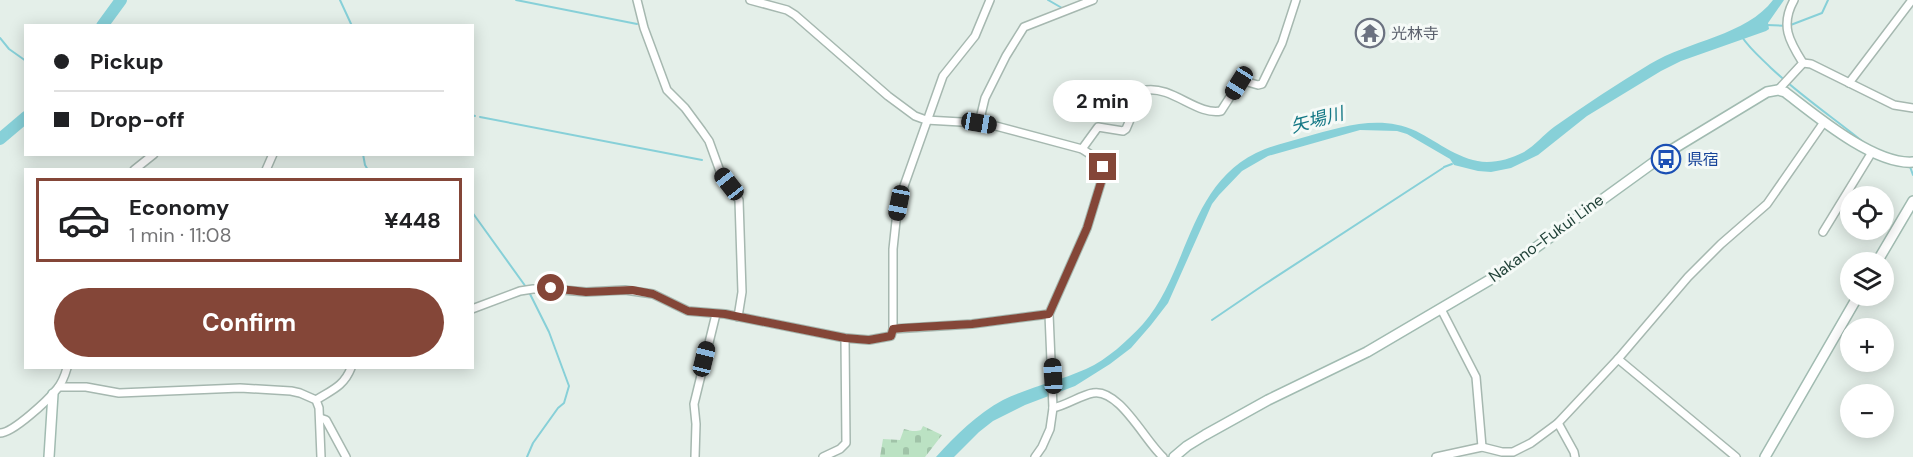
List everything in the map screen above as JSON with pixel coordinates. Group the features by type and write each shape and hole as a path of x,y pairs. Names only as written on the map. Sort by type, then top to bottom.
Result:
{"main road":[{"path":"1778,90 1785,92 1824,122 1872,152 1891,160 1913,162"},
{"name":"Nakano-Fukui Line","path":"1174,457 1205,435 1268,400 1367,352 1498,275 1668,152 1760,96 1778,90"},
{"path":"1883,252 1913,201"},
{"path":"1765,457 1852,306"},
{"path":"49,457 56,390"}],"street":[{"path":"637,0 644,28 667,90 686,108 709,141 721,174 739,200 742,292 738,317"},
{"path":"750,0 787,10 795,15 908,112 926,120 979,123 1082,149 1102,162 1102,179 1087,228 1049,314 1053,408 1050,429 1035,457"},
{"path":"474,308 533,289 551,288 586,292 632,290 653,294 688,311 738,317 845,338 869,340 891,336 893,329 893,249 903,186 943,76 975,36 990,0"},
{"path":"979,123 985,98 1006,56 1024,27 1093,0"},
{"path":"1082,149 1098,127 1118,131 1126,129 1138,101 1146,90 1153,89 1179,97 1206,110 1216,112 1221,111 1239,83 1244,81 1262,84 1282,44 1296,0"},
{"path":"1794,0 1789,11 1787,30 1790,43 1803,63 1811,64 1894,105 1913,108"},
{"path":"1849,83 1912,0"},
{"path":"1778,90 1803,63"},
{"path":"1436,457 1482,447 1513,452 1531,443 1558,423 1688,277 1721,244 1767,204 1824,122"},
{"path":"1823,232 1872,152"},
{"path":"137,168 152,156"},
{"path":"1441,309 1476,377 1482,447"},
{"path":"695,457 694,404 716,314"},
{"path":"893,329 972,324 1049,314"},
{"path":"822,457 840,449 846,443 845,338"},
{"path":"1618,358 1736,457"},
{"path":"0,433 6,433 24,421 56,390 66,369"},
{"path":"316,400 342,384 347,379 351,369"},
{"path":"56,390 87,387 119,393 240,388 300,393 316,400 319,408 321,457"},
{"path":"1053,408 1094,392 1106,394 1126,412 1163,457"},
{"path":"320,418 326,420 346,457"},
{"path":"1558,423 1575,457"}],"green space":[{"path":"923,426 942,435 925,457 880,457 883,439 900,440 904,429 917,431"}],"water":[{"path":"1773,0 1784,0 1768,23 1769,29 1766,31 1681,61 1661,71 1587,116 1538,155 1511,168 1491,172 1454,165 1450,159 1407,134 1397,131 1360,130 1268,156 1242,171 1212,204 1168,303 1131,348 1075,386 1025,405 993,421 954,457 936,457 967,426 993,406 1013,395 1086,369 1124,343 1143,324 1159,302 1205,203 1220,182 1239,163 1280,144 1346,126 1375,123 1389,123 1416,131 1468,159 1487,162 1505,159 1526,150 1550,130 1650,64 1733,30 1762,12"}],"waterway":[{"path":"103,24 121,0"},
{"path":"340,0 351,24"},
{"path":"516,0 637,24"},
{"path":"1048,0 1062,8"},
{"path":"1767,25 1788,26 1822,13 1828,0"},
{"path":"1742,37 1748,46 1782,78 1867,145"},
{"path":"0,38 9,49 24,60"},
{"path":"480,117 702,160"},
{"path":"0,139 24,119"},
{"path":"363,156 367,168"},
{"path":"1444,167 1452,164"},
{"path":"1909,164 1913,175"},
{"path":"1212,320 1443,168"},
{"path":"474,215 526,287"},
{"path":"527,457 533,443 564,403 569,386 549,332 529,292"}],"place":[{"name":"光林寺","path":"1370,33"},
{"name":"県宿","path":"1666,159"}],"route":[{"path":"551,288 586,292 632,290 653,294 688,311 725,314 845,338 869,340 891,336 893,329 972,324 1049,314 1087,228 1102,179 1103,167"}],"water label":[{"name":"矢場川","path":"1317,120"}]}
